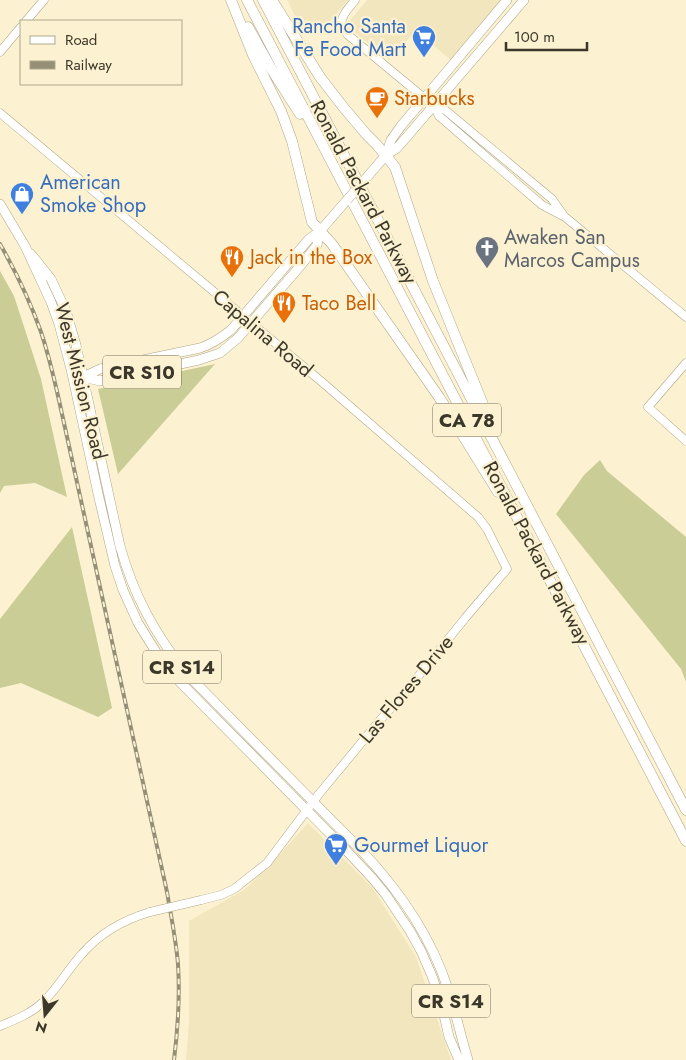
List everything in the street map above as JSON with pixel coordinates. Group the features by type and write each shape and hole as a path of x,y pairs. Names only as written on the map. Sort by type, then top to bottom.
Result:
{"highway":[{"path":"232,0 272,70 341,180"},
{"path":"232,0 253,55 281,111 292,141 312,222 332,244 439,396 538,556"},
{"name":"Ronald Packard Parkway","path":"247,0 686,841"},
{"name":"Ronald Packard Parkway","path":"264,0 686,810"},
{"path":"272,0 320,77 395,167 433,281 486,412 488,431"}],"main road":[{"name":"CR S10","path":"386,155 391,140 506,0"},
{"name":"CR S10","path":"83,377 100,369 200,348 221,338 231,330 309,239 320,231 386,155 396,149 405,139 524,0"},
{"name":"West Mission Road","path":"0,204 25,246 51,302 65,345 98,498 115,566 123,590 138,622 156,652 177,680 306,810"},
{"name":"CR S10","path":"73,378 83,377 100,381 199,360 220,353 238,338 317,245 320,231"},
{"name":"West Mission Road","path":"25,246 45,270 57,290 66,311 76,346 126,569 146,613 175,659 313,802"},
{"name":"CR S14","path":"313,802 373,863 403,900 417,922 448,989 468,1060"},
{"name":"CR S14","path":"306,810 373,879 397,910 410,931 432,976 449,1037 458,1060"}],"street":[{"path":"27,20 44,0"},
{"path":"355,0 346,10 341,21 344,31 434,106 439,116 542,205 565,217 686,317"},
{"path":"0,52 20,28"},
{"name":"Capalina Road","path":"0,113 404,452 478,517 487,529 507,569"},
{"path":"686,363 648,407 686,441"},
{"name":"Las Flores Drive","path":"0,1026 30,1012 43,1002 82,953 101,936 126,920 150,912 221,895 234,889 267,862 306,810 507,569"}],"shaded area":[{"path":"287,0 348,0 326,26 303,32"},
{"path":"367,0 503,0 452,61 416,31 389,60 349,26 349,22"},
{"path":"308,823 372,887 416,957 451,1060 186,1060 189,1022 189,921 244,890"}],"green space":[{"path":"0,271 14,296 41,379 67,497 35,483 4,486 0,493"},
{"path":"215,364 118,474 98,389"},
{"path":"600,460 607,471 686,537 686,682 681,669 556,514 584,475"},
{"path":"72,527 112,708 98,717 21,683 0,688 0,619"}],"railway":[{"path":"0,244 32,309 50,362 167,892 179,976 177,1036 174,1060"}],"place":[{"name":"Rancho Santa Fe Food Mart","path":"424,58"},
{"name":"Starbucks","path":"377,119"},
{"name":"American Smoke Shop","path":"22,215"},
{"name":"Awaken San Marcos Campus","path":"487,269"},
{"name":"Jack in the Box","path":"232,278"},
{"name":"Taco Bell","path":"284,324"},
{"name":"Gourmet Liquor","path":"336,866"}]}
